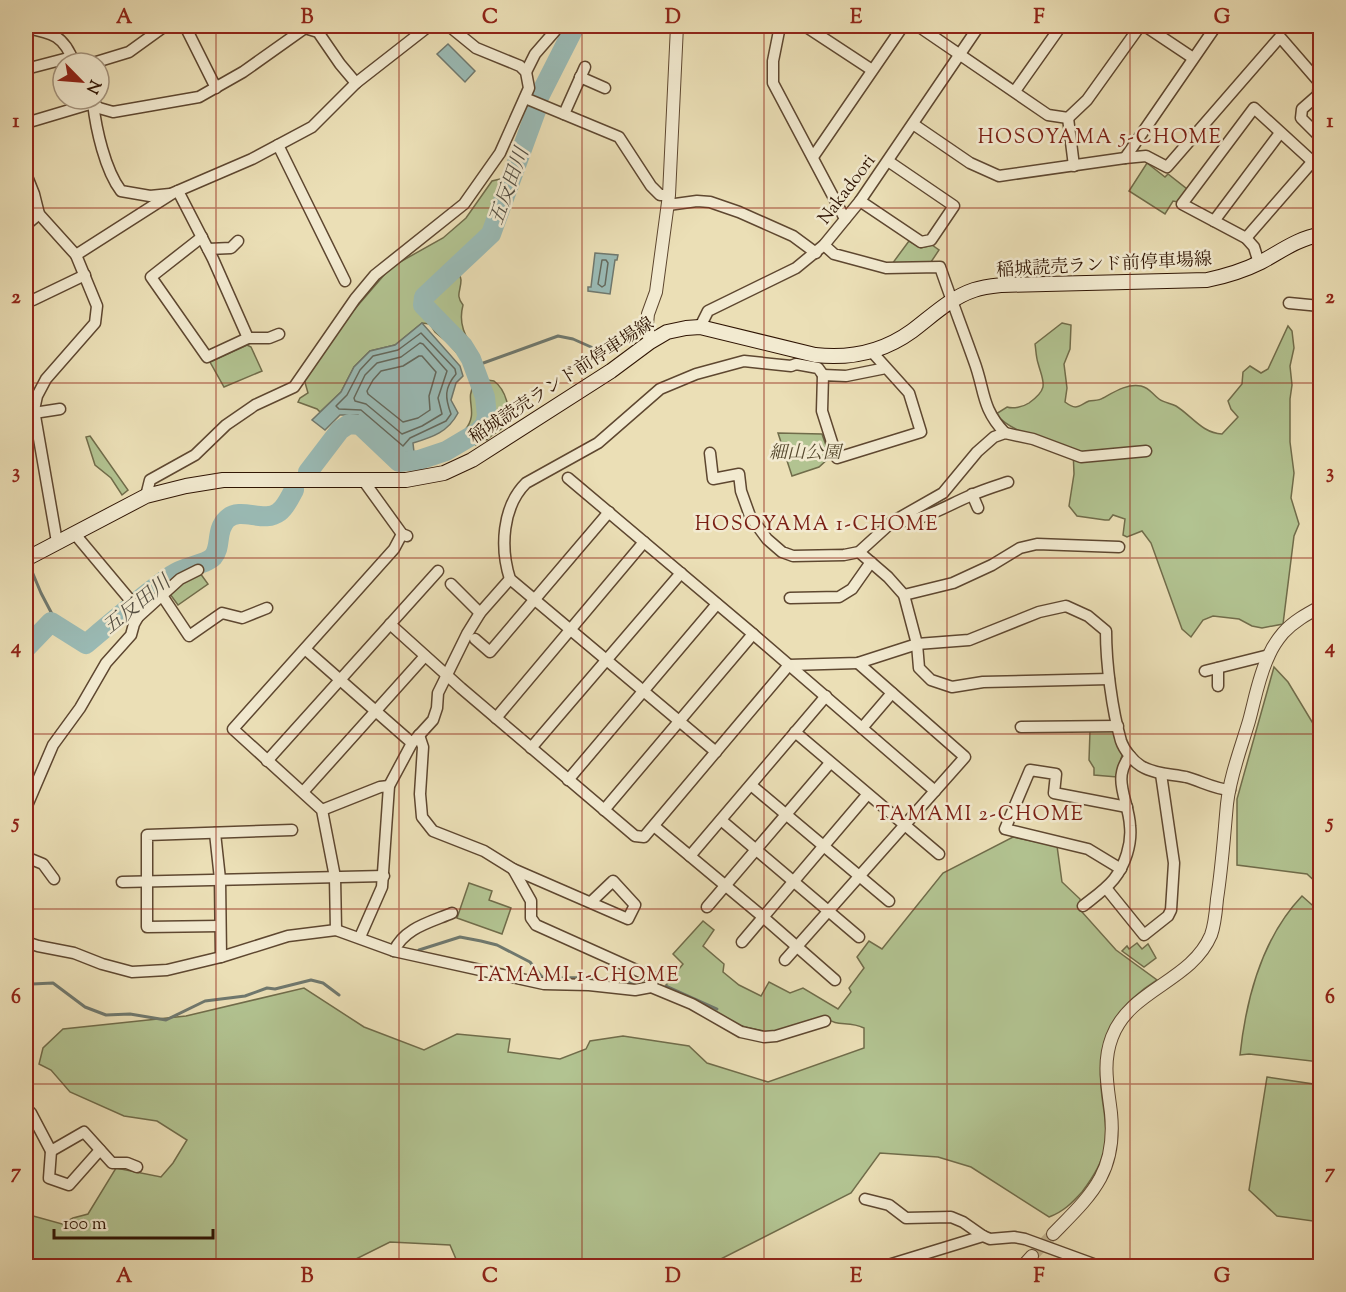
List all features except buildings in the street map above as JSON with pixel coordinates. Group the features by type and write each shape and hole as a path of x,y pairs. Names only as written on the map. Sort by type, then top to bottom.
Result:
{"main road":[{"name":"稲城読売ランド前停車場線","path":"26,559 146,496 186,486 223,480 406,480 444,473 472,460 611,371 650,342 667,332 686,327 700,327 815,355 834,357 872,352 892,344 951,301 975,290 1002,285 1207,280 1230,275 1259,263 1292,244 1320,235"}],"street":[{"path":"111,58 129,52 165,26"},
{"path":"185,26 216,88"},
{"path":"76,255 175,192 252,159 312,127 356,83 429,26"},
{"path":"146,496 150,480 195,455 226,425 255,405 294,387 355,299 375,275 464,204 500,153 529,88 526,72 520,66 476,48 449,26 443,26"},
{"path":"526,72 536,54 555,31 556,26"},
{"path":"650,342 648,314 656,292 668,200 677,26"},
{"path":"780,26 773,61 774,83 845,219"},
{"path":"805,26 873,70"},
{"path":"813,157 903,26"},
{"path":"918,26 1048,115 1068,118 1087,100 1140,26"},
{"name":"Nakadoori","path":"700,327 708,311 783,275 820,249 860,201 979,26"},
{"path":"1015,91 1061,26"},
{"path":"1145,26 1193,58"},
{"path":"1125,158 1216,26"},
{"path":"110,111 198,97 243,72 305,27 318,32 356,83"},
{"path":"26,28 57,36 67,51"},
{"path":"913,124 970,164 999,176 1146,156 1167,167 1280,37 1319,79 1318,95 1302,109 1301,117 1320,137"},
{"path":"26,69 51,64"},
{"path":"564,114 582,72 604,88"},
{"path":"525,98 619,137 651,186 668,200 710,202 739,212 820,249 886,268 940,267 974,361 986,406 995,423 1005,433"},
{"path":"1259,263 1254,247 1246,237 1182,204 1254,108 1312,161"},
{"path":"26,123 61,111"},
{"path":"93,111 113,181 121,191 150,196 175,192"},
{"path":"1068,118 1074,166"},
{"path":"1214,221 1280,133"},
{"path":"278,145 345,281"},
{"path":"1246,237 1320,153"},
{"path":"860,201 921,242 931,240 954,206 888,161"},
{"path":"26,174 39,214 76,255 98,306 95,323 46,379 31,409 57,542"},
{"path":"175,192 202,237 248,338"},
{"path":"26,225 39,214"},
{"path":"202,237 151,277 207,357 248,338 269,338 279,334"},
{"path":"208,249 231,248 238,241"},
{"path":"33,300 85,275"},
{"path":"1289,303 1320,306"},
{"path":"716,752 510,579 504,558 503,539 512,503 526,483 598,443 660,389 696,374 744,362 791,366 796,364 818,368 823,375 822,411 837,458 921,432 909,393 872,352"},
{"path":"823,375 846,376 886,368"},
{"path":"31,409 60,409"},
{"path":"710,453 713,479 739,474 741,491 750,516 767,539 782,552 803,556 844,555 859,552 892,522 943,493 977,452 994,437 1005,433 1033,439 1081,457 1146,451"},
{"path":"568,478 935,791"},
{"path":"336,930 335,877 322,810 233,729 405,535 363,480"},
{"path":"892,522 923,519 972,495 1008,482"},
{"path":"972,495 978,508"},
{"path":"475,639 490,652 609,512"},
{"path":"26,808 54,745 80,708 106,663 131,635 134,624 135,609 74,533"},
{"path":"496,718 644,542"},
{"path":"904,595 953,583 992,565 1020,548 1037,544 1119,547"},
{"path":"859,552 904,595 917,644 919,668 931,680 952,687 983,682 1109,679"},
{"path":"790,598 839,597 852,589 871,562"},
{"path":"135,609 161,594 180,579 198,570"},
{"path":"267,760 438,571"},
{"path":"531,748 681,573"},
{"path":"360,938 382,887 389,786 415,739 433,720 438,693 445,675 480,613 510,579"},
{"path":"451,584 480,613"},
{"path":"161,594 189,636 222,613 242,618 267,608"},
{"path":"568,780 717,604"},
{"path":"390,624 445,675 634,836 644,837 789,665 858,663 917,644 969,640 1039,612 1066,606 1088,616 1106,631 1109,679 1118,726 1122,743 1130,756 1141,766 1161,774 1185,777 1220,789 1230,790"},
{"path":"1053,1234 1091,1193 1106,1168 1112,1142 1106,1057 1120,1020 1141,998 1191,963 1211,934 1223,859 1230,790 1269,655 1283,633 1300,618 1320,607"},
{"path":"604,810 753,634"},
{"path":"305,649 423,747 420,794 422,817 433,831 484,851 513,868 591,902"},
{"path":"1205,671 1269,655"},
{"path":"303,792 425,656"},
{"path":"785,960 965,757 858,663"},
{"path":"1218,668 1218,687"},
{"path":"862,728 891,693"},
{"path":"690,856 826,696"},
{"path":"1021,727 1118,726"},
{"path":"795,732 939,854"},
{"path":"1083,906 1106,888 1121,869 1130,839 1130,825 1120,783 1124,763 1130,756"},
{"path":"707,907 830,763"},
{"path":"1121,869 1088,849 1005,829 1030,770 1056,774 1054,793 1127,807"},
{"path":"1106,888 1144,935 1168,916 1172,910 1174,863 1161,774"},
{"path":"751,785 889,901"},
{"path":"322,810 380,787 389,786"},
{"path":"742,942 867,795"},
{"path":"721,820 859,938"},
{"path":"654,825 834,980"},
{"path":"220,926 147,927 147,835 292,830"},
{"path":"215,833 220,879 221,957"},
{"path":"26,857 43,864 54,879"},
{"path":"513,868 531,901 531,918 536,925 654,978 651,987"},
{"path":"122,882 384,876"},
{"path":"394,951 398,941 416,928 452,913"},
{"path":"26,942 74,953 132,972 167,970 221,957 288,936 336,930 394,951 543,984 589,985 635,990 651,987 692,1004 741,1032 764,1037 777,1036 825,1021"},
{"path":"26,1108 31,1113 51,1151 50,1178 69,1185 100,1150"},
{"path":"51,1151 84,1132 112,1162 127,1163 137,1167"},
{"path":"865,1199 889,1205 906,1218 951,1217 990,1239 1014,1237 1032,1241 1099,1266"},
{"path":"885,1266 983,1236"},
{"path":"1023,1266 1032,1256"}],"green space":[{"path":"1147,163 1165,177 1168,174 1187,189 1178,202 1173,201 1165,214 1129,191"},
{"path":"500,179 511,186 497,228 457,270 461,279 459,296 463,305 462,324 465,335 475,351 466,363 430,324 422,323 395,345 370,351 354,367 341,392 320,412 298,402 308,393 304,379 353,311 391,267 443,238 466,218 492,181"},
{"path":"909,241 921,248 932,245 939,250 929,265 892,264"},
{"path":"1062,323 1071,325 1070,349 1064,364 1067,388 1065,402 1077,407 1126,387 1141,386 1161,400 1176,406 1209,431 1222,434 1238,417 1228,401 1242,384 1243,372 1250,366 1261,373 1268,369 1288,326 1292,331 1294,348 1290,366 1292,385 1290,442 1294,473 1291,498 1299,524 1294,536 1283,624 1262,628 1239,619 1213,616 1203,620 1191,637 1182,629 1151,543 1142,531 1127,537 1123,535 1125,519 1113,515 1109,520 1077,516 1069,506 1074,474 1073,449 1019,430 996,414 1007,407 1021,407 1040,393 1043,380 1035,344"},
{"path":"247,345 251,347 262,371 224,387 210,362"},
{"path":"487,380 494,381 501,389 507,401 507,419 501,429 476,445 475,442 471,442 465,430 472,411 470,395 475,384"},
{"name":"細山公園","path":"778,433 822,434 830,457 819,467 792,476"},
{"path":"90,436 128,490 122,495 111,478 95,465 86,437"},
{"path":"200,573 208,584 178,605 170,594 180,584"},
{"path":"1274,667 1288,682 1320,735 1320,886 1307,874 1237,865 1237,799"},
{"path":"1090,731 1116,731 1122,755 1117,777 1094,775 1094,768 1089,760"},
{"path":"1013,837 1057,846 1062,882 1080,899 1082,912 1116,950 1157,980 1128,1003 1110,1029 1104,1044 1100,1078 1106,1135 1104,1153 1096,1171 1082,1192 1067,1207 1054,1215 1049,1217 971,1167 938,1157 880,1153 851,1193 707,1266 459,1266 450,1245 390,1242 342,1266 26,1266 26,1214 62,1224 88,1214 116,1168 161,1177 187,1140 157,1121 124,1116 70,1092 51,1070 39,1064 43,1048 63,1029 186,1016 304,988 364,1027 424,1050 457,1034 510,1039 508,1052 560,1059 586,1049 590,1041 623,1036 689,1046 707,1063 768,1082 864,1048 864,1028 834,1022 825,1017 770,1033 738,1025 663,989 683,964 673,954 703,921 714,930 703,946 724,964 723,972 739,985 761,996 769,982 790,993 803,988 838,1009 851,992 849,988 864,968 857,957 869,941 882,949 943,873"},
{"path":"469,883 492,891 489,900 511,908 502,934 457,918"},
{"path":"1302,896 1320,912 1320,1062 1240,1055 1247,1012 1258,970 1276,931"},
{"path":"1137,943 1142,949 1148,944 1156,958 1144,967 1122,951 1127,946 1129,949"},
{"path":"1267,1077 1320,1085 1320,1222 1277,1216 1249,1190"}],"water":[{"path":"448,44 475,71 465,82 437,54"},
{"path":"595,253 618,255 615,260 610,294 588,291 588,287 591,287"},
{"path":"422,323 460,366 463,376 456,383 451,400 458,413 450,425 433,436 413,443 414,452 401,453 358,415 340,415 325,430 312,420 341,392 354,367 370,351 395,345"}],"waterway":[{"name":"五反田川","path":"538,99 575,26"},
{"name":"五反田川","path":"308,472 340,430 349,424 360,425 399,462 419,460 446,451 478,432 485,424 487,416 485,397 471,359 463,346 423,305 424,297 491,234 537,108"},
{"path":"475,366 558,336 573,339 600,351"},
{"name":"五反田川","path":"26,648 51,622 86,644 172,575 213,557 216,553 221,528 227,519 239,514 273,515 284,507 294,490"},
{"path":"28,562 52,614 51,622"},
{"path":"419,950 460,937 497,945 530,962 542,977 642,982"},
{"path":"26,982 53,983 85,1007 106,1015 130,1014 166,1020 205,1001 245,996 267,988 275,989 311,980 323,983 339,995"},
{"path":"666,986 717,1009"}],"tunnel":[{"path":"1032,1256 1053,1234"}],"district":[{"name":"HOSOYAMA 5-CHOME","path":"1100,136"},
{"name":"HOSOYAMA 1-CHOME","path":"817,523"},
{"name":"TAMAMI 2-CHOME","path":"980,813"},
{"name":"TAMAMI 1-CHOME","path":"577,974"}]}
